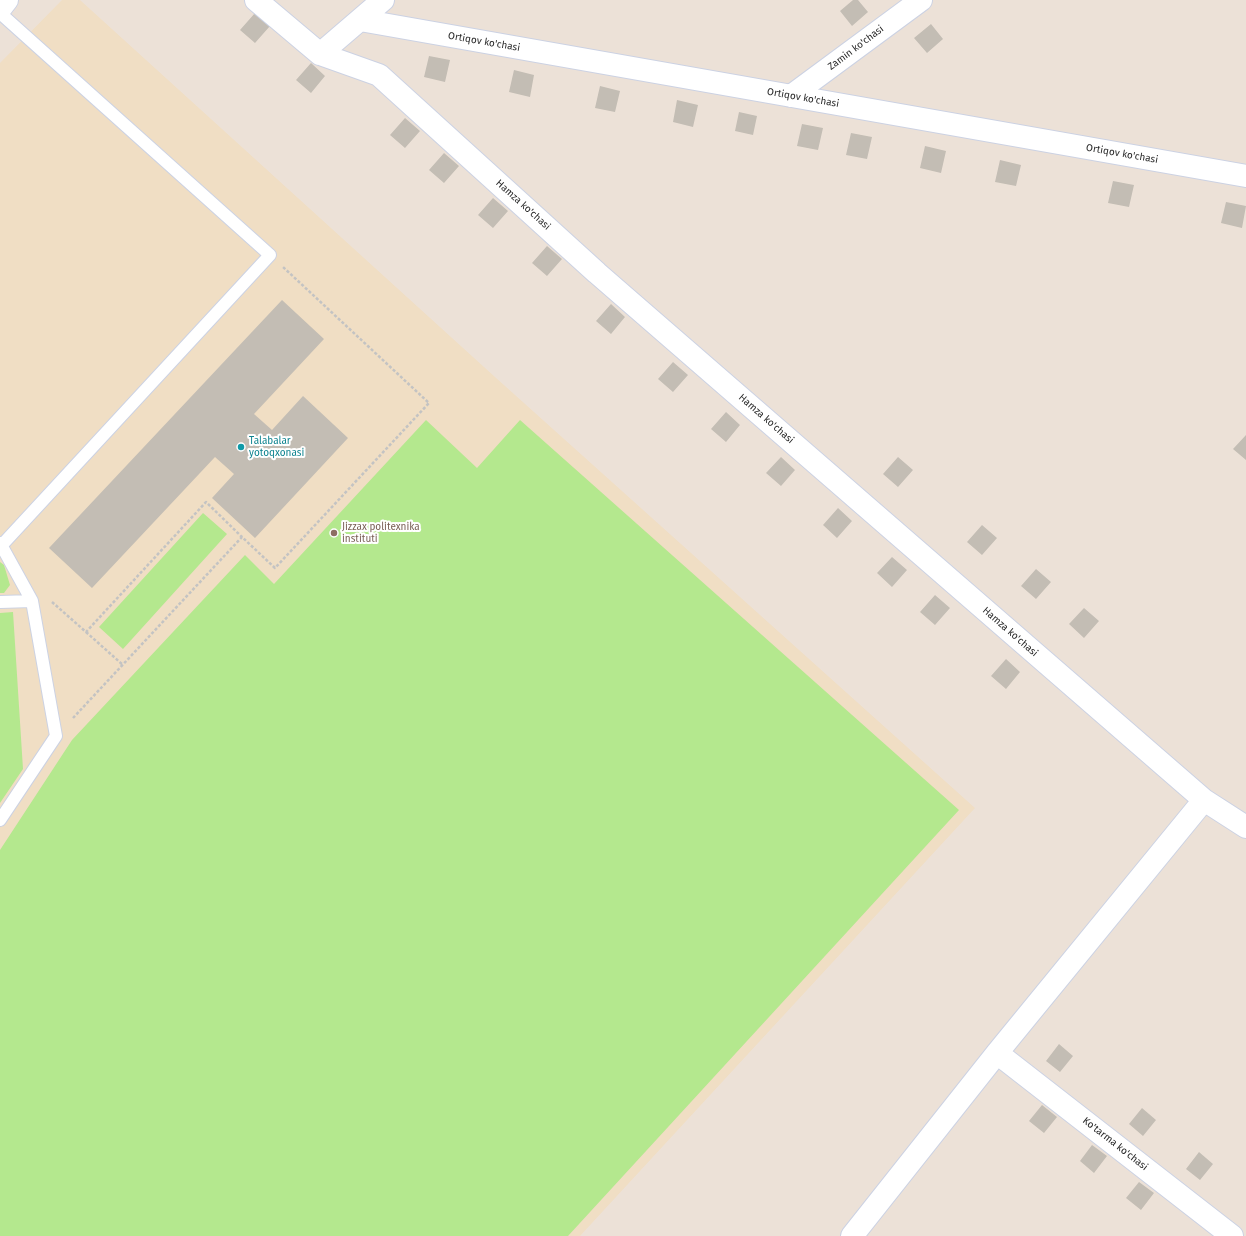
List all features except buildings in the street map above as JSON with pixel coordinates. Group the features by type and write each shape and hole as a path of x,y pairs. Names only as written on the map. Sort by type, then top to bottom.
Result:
{"street":[{"path":"0,9 7,0"},
{"path":"256,0 320,54 383,0"},
{"name":"Zamin ko'chasi","path":"791,96 921,0"},
{"name":"Ortiqov ko'chasi","path":"360,20 1245,175"},
{"name":"Hamza ko'chasi","path":"320,54 379,75 597,273 1204,800 1246,827"},
{"path":"852,1236 997,1053 1204,800"},
{"name":"Ko'tarma ko'chasi","path":"997,1053 1232,1236"}],"lane":[{"path":"0,13 270,255 1,544 32,601 56,736 0,820"},
{"path":"0,602 32,601"}],"path":[{"path":"86,632 206,502 275,568 429,403 270,255"},
{"path":"56,736 242,537"},
{"path":"32,601 45,595 123,665"}],"shaded area":[{"name":"Jizzax politexnika instituti","path":"62,0 80,0 495,377 975,808 580,1236 0,1236 0,63"}],"green space":[{"name":"Jizzax politexnika instituti","path":"426,420 477,468 520,420 959,810 568,1236 0,1236 0,850 72,740 245,555 274,584"},
{"path":"203,513 227,534 123,649 99,627"},
{"path":"0,562 4,565 10,585 4,593 0,593"},
{"path":"13,612 23,769 0,803 0,613"}],"place":[{"name":"Talabalar yotoqxonasi","path":"241,447"},
{"name":"Jizzax politexnika instituti","path":"334,533"}]}
